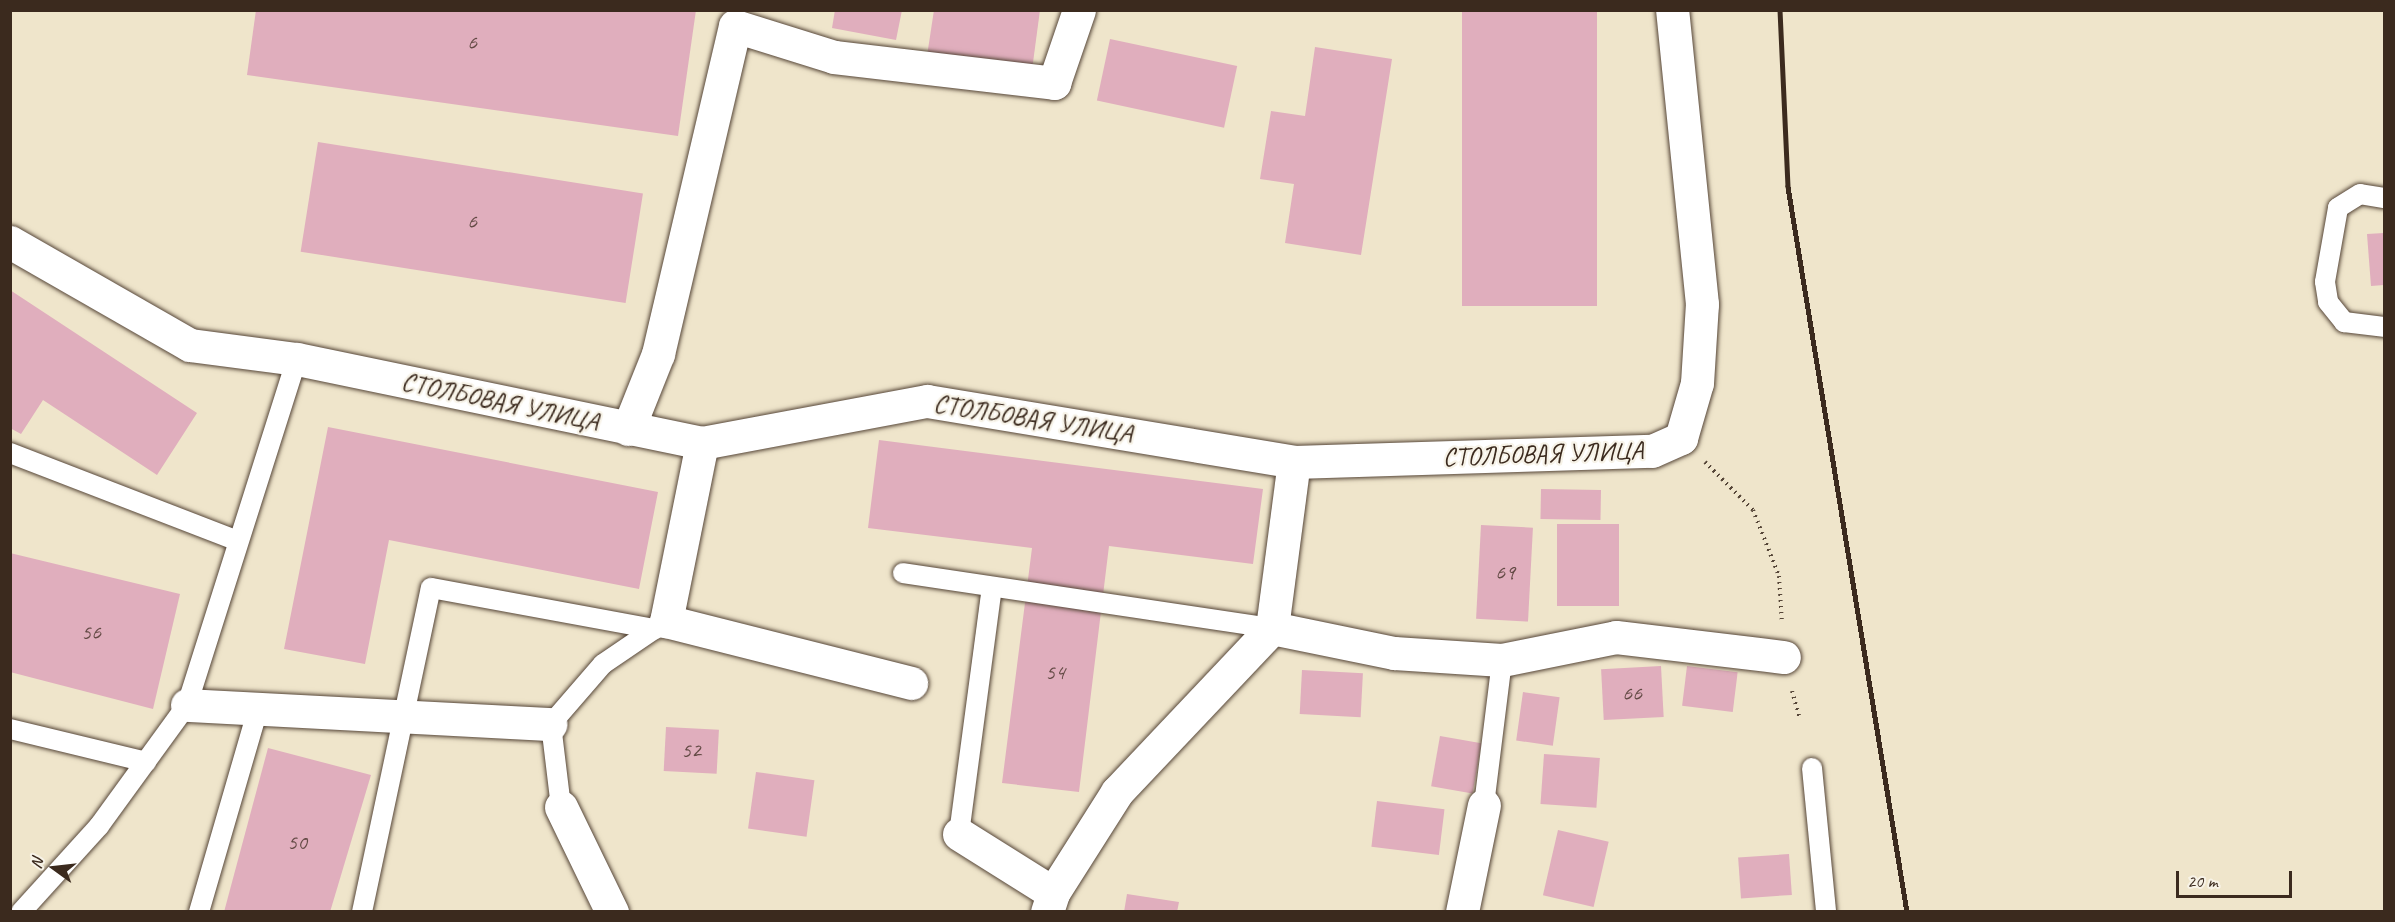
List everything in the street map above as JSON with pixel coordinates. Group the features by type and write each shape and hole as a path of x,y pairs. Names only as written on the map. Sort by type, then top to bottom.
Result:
{"street":[{"path":"628,429 658,354 735,26 834,57 1054,83 1079,10"},
{"path":"1672,10 1702,304 1697,383 1681,438"},
{"name":"СТОЛБОВАЯ УЛИЦА","path":"10,242 190,345 297,359 702,443 927,401 1294,462 1652,451 1681,438"},
{"path":"702,443 661,625 911,683"},
{"path":"959,834 1050,902 1116,792 1272,628 1294,462"},
{"path":"1272,628 1394,653 1502,660 1616,637 1784,657"},
{"path":"187,705 551,724"},
{"path":"1462,912 1484,805"},
{"path":"561,807 612,912"}],"lane":[{"path":"2385,198 2360,194 2338,208 2325,282 2328,302 2344,322 2385,327"},
{"path":"21,912 99,826 187,705 236,540 297,359"},
{"path":"10,453 236,540"},
{"path":"903,573 1272,628"},
{"path":"959,834 992,586"},
{"path":"362,912 431,588 661,625"},
{"path":"561,807 551,724 603,663 661,625"},
{"path":"1484,805 1502,660"},
{"path":"200,912 258,709"},
{"path":"10,729 146,762"},
{"path":"1812,768 1826,912"}],"path":[{"path":"1681,438 1753,510 1779,576 1784,657"}],"building":[{"path":"256,10 696,10 678,136 247,75"},
{"path":"835,10 902,10 896,40 832,28"},
{"path":"934,10 1040,10 1032,70 927,56"},
{"path":"1462,10 1597,10 1597,306 1462,306"},
{"path":"1110,39 1237,66 1224,128 1097,101"},
{"path":"1315,47 1392,59 1361,255 1285,243 1294,184 1260,179 1271,111 1305,116"},
{"path":"318,142 643,193 626,303 301,252"},
{"path":"2384,233 2384,285 2371,286 2367,234"},
{"path":"10,290 197,413 157,475 43,400 21,434 10,428"},
{"path":"328,427 658,492 639,589 389,540 365,664 284,649"},
{"path":"879,440 1263,489 1253,564 1109,546 1079,792 1002,783 1032,548 868,528"},
{"path":"1541,489 1601,490 1600,520 1540,519"},
{"path":"1557,524 1619,524 1619,606 1557,606"},
{"path":"1481,525 1533,528 1528,622 1476,619"},
{"path":"10,553 180,594 153,709 10,672"},
{"path":"1661,666 1664,717 1604,720 1601,669"},
{"path":"1687,666 1738,672 1733,712 1682,706"},
{"path":"1302,670 1363,673 1361,717 1300,714"},
{"path":"1523,692 1560,697 1553,746 1516,741"},
{"path":"666,727 719,730 717,774 664,771"},
{"path":"1440,736 1481,743 1473,794 1431,786"},
{"path":"268,748 371,775 330,912 224,912"},
{"path":"1544,754 1600,758 1596,808 1541,804"},
{"path":"756,772 814,780 806,837 748,828"},
{"path":"1377,801 1444,809 1439,855 1371,847"},
{"path":"1558,830 1609,842 1594,907 1543,895"},
{"path":"1789,854 1792,895 1741,898 1738,858"},
{"path":"1127,894 1179,902 1177,912 1124,912"}],"railway":[{"path":"1780,10 1788,187 1907,912"}]}
